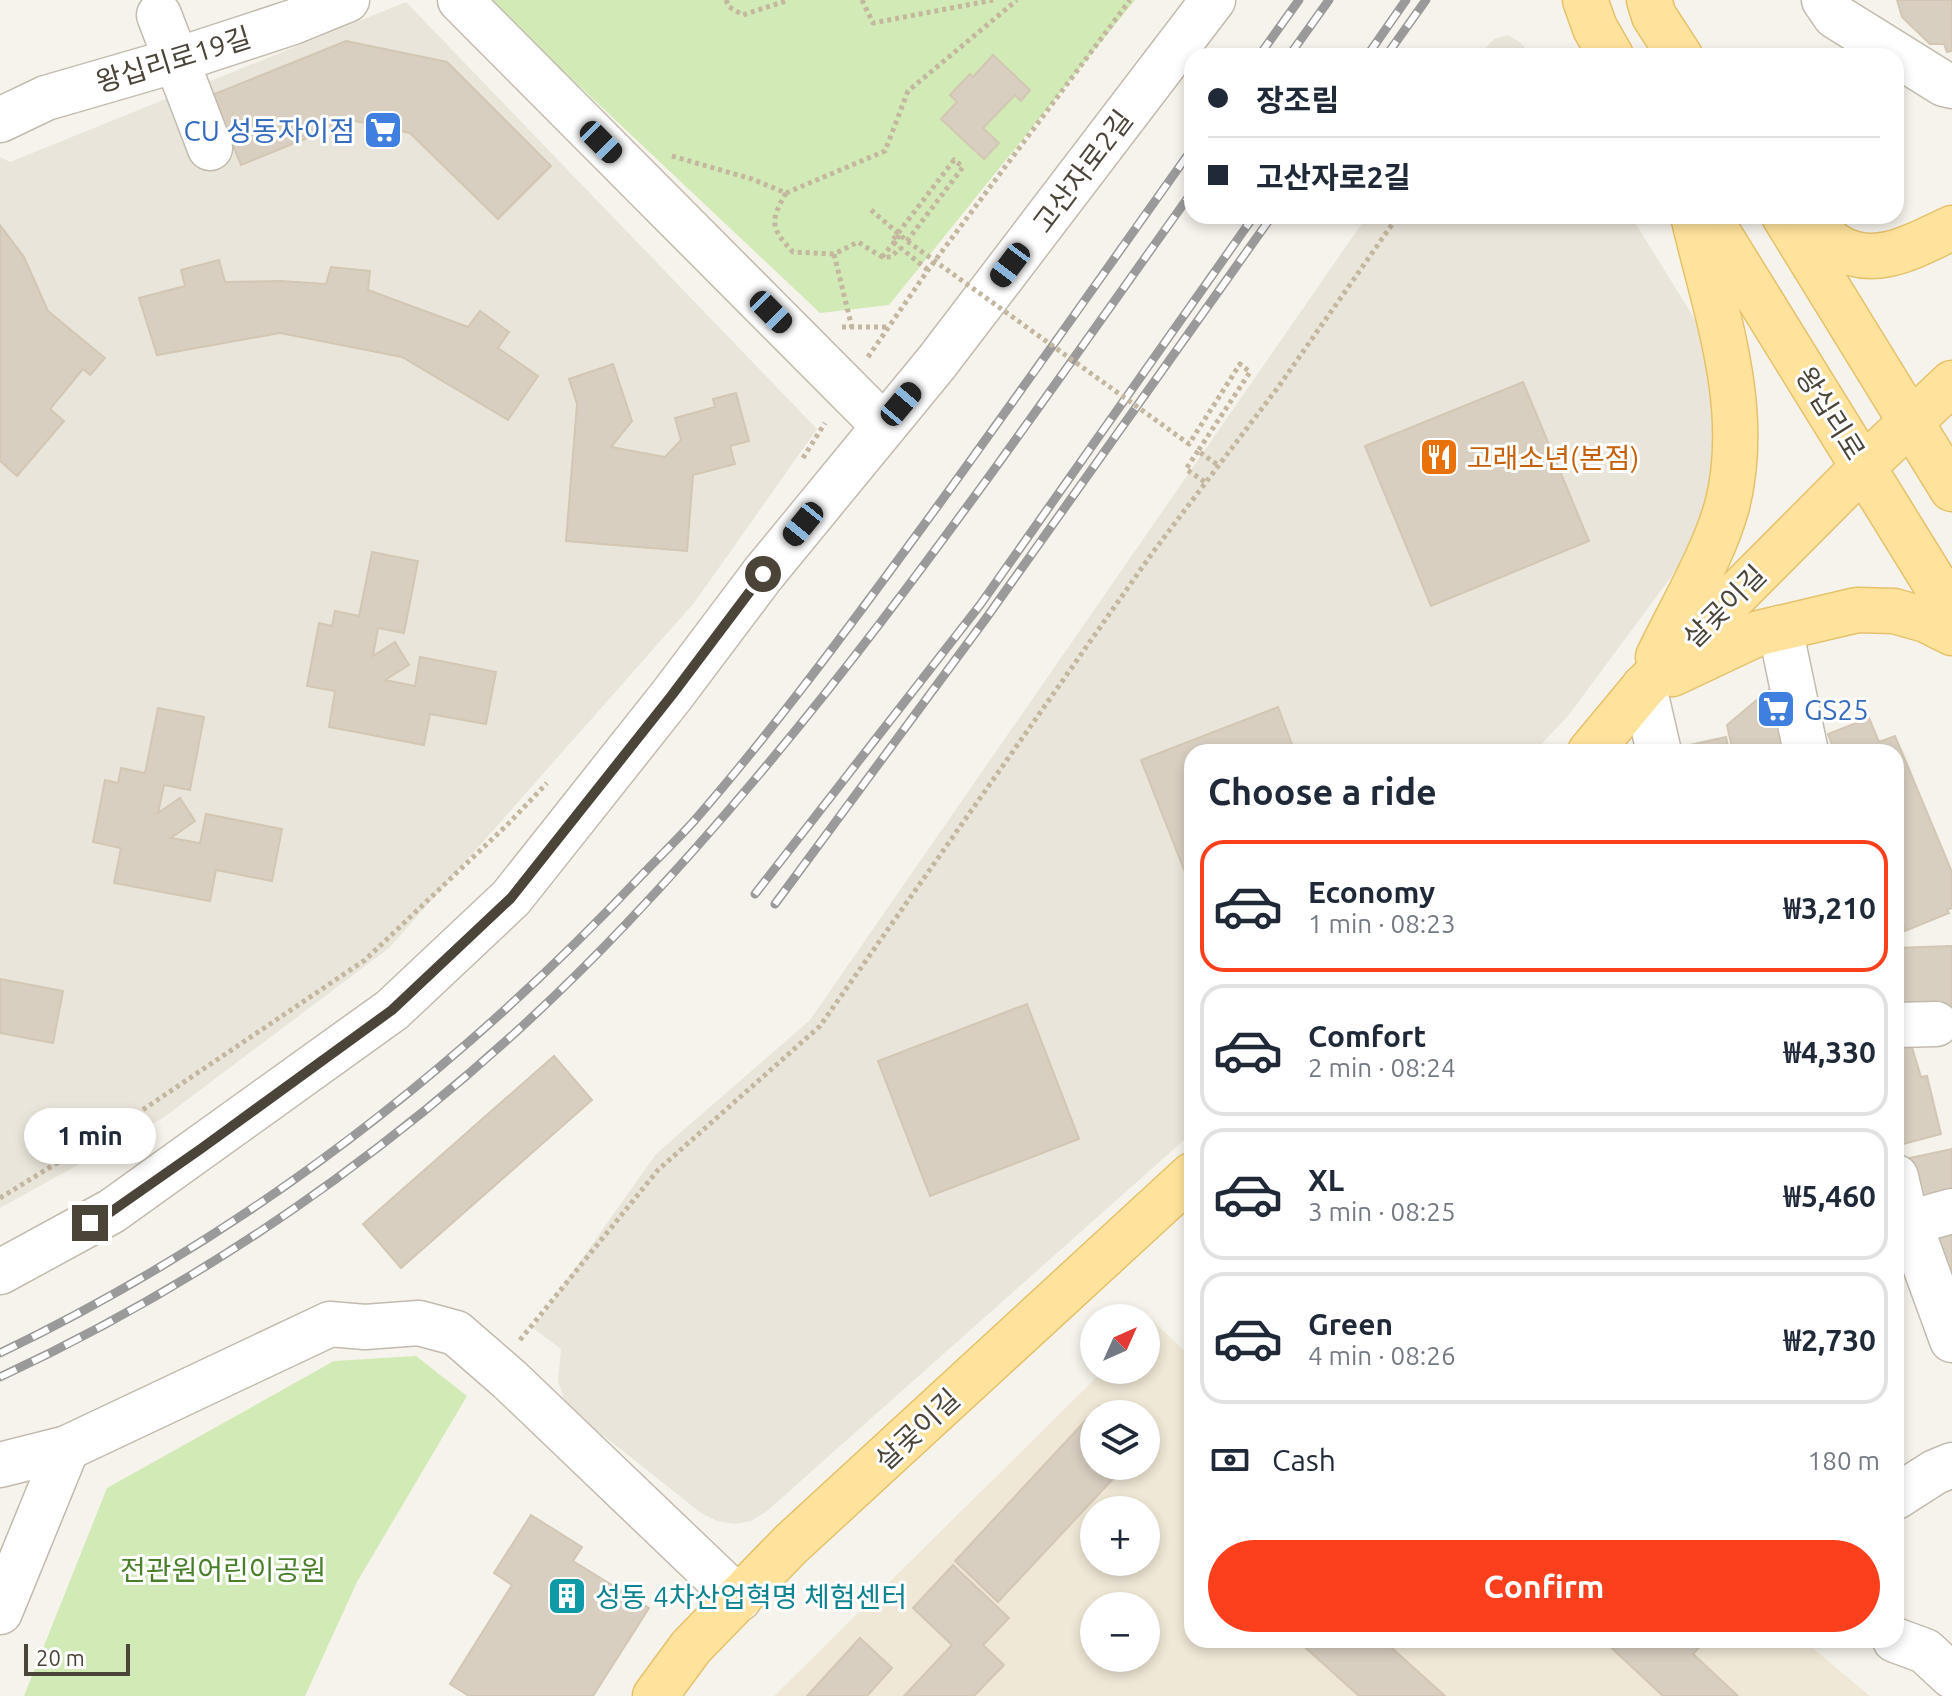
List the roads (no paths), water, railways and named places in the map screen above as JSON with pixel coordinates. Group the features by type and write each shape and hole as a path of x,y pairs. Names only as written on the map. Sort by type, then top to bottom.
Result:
{"main road":[{"path":"1585,0 1606,48"},
{"path":"1649,0 1654,16 1675,48"},
{"path":"1644,687 1722,519 1736,458 1735,399 1706,224"},
{"name":"왕십리로","path":"1708,224 1864,466 1952,611"},
{"path":"1711,224 1765,268 1781,260 1793,224"},
{"path":"1796,224 1952,489"},
{"path":"1799,224 1857,255 1883,256 1952,228"},
{"name":"살곶이길","path":"1597,744 1644,687 1864,466 1952,383"},
{"path":"1644,687 1759,633 1857,610 1894,611 1926,620 1952,633"},
{"name":"살곶이길","path":"655,1696 691,1647 791,1544 1184,1182"}],"street":[{"name":"왕십리로19길","path":"0,120 46,98 177,60 293,22 347,0"},
{"path":"460,0 883,425"},
{"name":"고산자로2길","path":"0,1272 112,1211 380,1018 511,898 672,695 763,574 937,362 1213,0"},
{"path":"1824,0 1835,16 1886,48"},
{"path":"159,15 210,148"},
{"path":"1904,59 1952,86"},
{"path":"1780,628 1804,744"},
{"path":"1644,687 1657,744"},
{"path":"1904,1205 1952,1340"},
{"path":"1909,1223 1952,1211"},
{"path":"0,1465 67,1448 330,1324 365,1327 419,1323 456,1333 510,1380 739,1599"},
{"path":"0,1612 67,1448"},
{"path":"1904,1492 1952,1465"},
{"path":"1904,1643 1925,1651 1952,1676"}],"railway":[{"path":"1265,48 1299,0"},
{"path":"1295,48 1329,0"},
{"path":"1373,48 1406,0"},
{"path":"1392,48 1426,0"},
{"path":"0,1353 176,1257 342,1145 420,1083 570,949 694,821 800,691 975,455 1184,160"},
{"path":"0,1377 172,1287 335,1180 412,1121 559,992 705,838 852,659 991,474 1184,203"},
{"path":"755,894 980,605 1248,224"},
{"path":"775,904 987,617 1266,224"}],"place":[{"name":"CU 성동자이점","path":"383,130"},
{"name":"고래소년(본점)","path":"1439,457"},
{"name":"GS25","path":"1776,709"},
{"name":"성동 4차산업혁명 체험센터","path":"567,1596"}],"park label":[{"name":"전관원어린이공원","path":"223,1569"}]}
